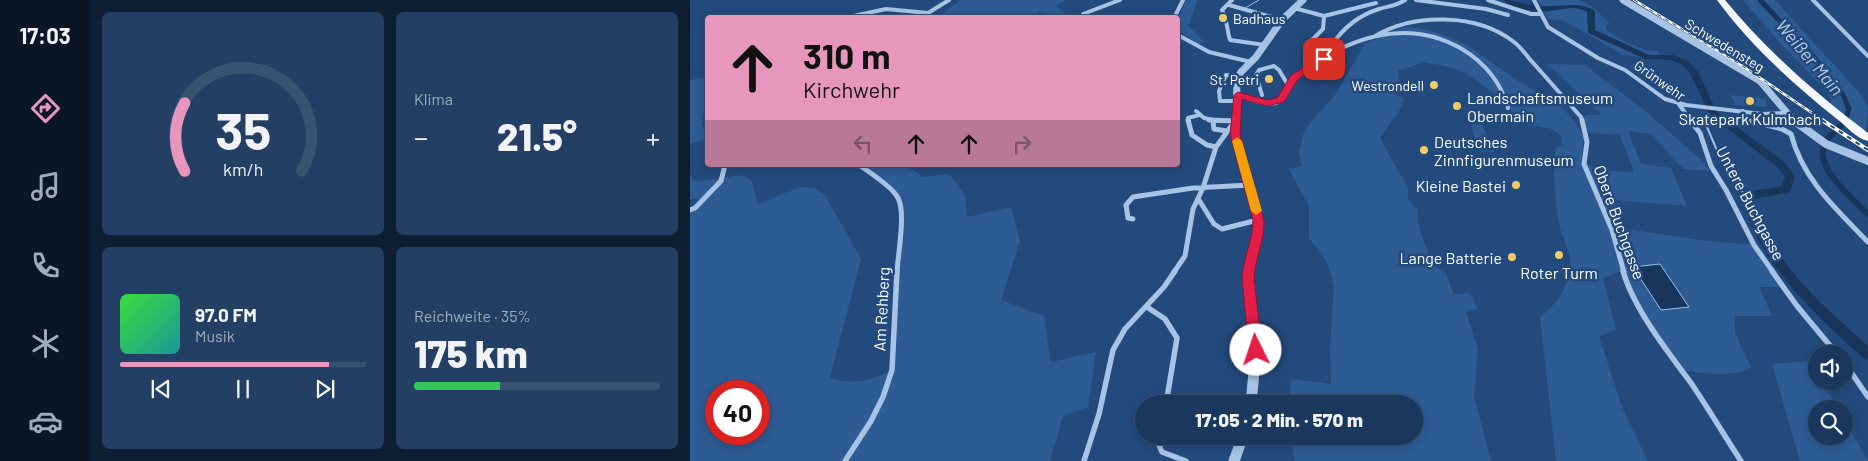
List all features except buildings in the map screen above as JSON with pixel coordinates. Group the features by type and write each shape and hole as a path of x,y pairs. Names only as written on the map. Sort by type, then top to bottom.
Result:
{"highway":[{"path":"1720,0 1761,47 1824,104 1866,137"}],"street":[{"path":"925,15 950,0"},
{"path":"1084,15 1083,14 1120,0"},
{"path":"1176,15 1183,0"},
{"path":"1232,0 1222,10 1226,17 1224,24 1230,40 1265,45"},
{"path":"1084,461 1099,414 1113,350 1125,329 1147,308 1175,274 1187,250 1193,209 1199,200 1216,147 1229,132 1235,121 1238,98 1236,82 1238,76 1265,45 1282,20 1303,0"},
{"path":"1334,52 1332,45 1334,41 1352,24 1378,9 1394,8 1405,0"},
{"path":"1416,0 1486,9 1508,15"},
{"path":"1488,0 1531,14 1540,13"},
{"name":"Grünwehr","path":"1534,0 1548,26 1598,58 1618,66 1661,96 1678,103 1700,133"},
{"name":"Schwedensteg","path":"1623,0 1760,81 1772,91 1789,116 1800,126 1835,148 1868,162"},
{"path":"1813,0 1868,56"},
{"path":"1294,8 1324,16 1376,3"},
{"path":"1229,5 1282,20"},
{"path":"857,15 886,8 915,13 928,13"},
{"path":"1311,41 1323,29 1324,16"},
{"name":"Obere Buchgasse","path":"1375,36 1387,29 1423,20 1462,21 1488,28 1514,42 1581,117 1587,142 1584,164 1612,230 1627,283 1662,344 1692,385 1742,461"},
{"path":"1238,76 1226,75 1219,97 1220,101 1238,98 1272,103 1283,98 1288,85 1294,77 1357,40 1375,36 1426,34 1464,51 1483,64 1499,83 1506,98 1508,108"},
{"path":"1180,37 1209,52 1251,62"},
{"path":"1302,72 1313,52"},
{"path":"1262,94 1256,75 1259,70 1274,66 1279,70 1288,85"},
{"path":"1678,103 1732,109 1778,118 1789,116"},
{"path":"1744,111 1743,118 1747,121 1782,129 1791,134 1794,150 1805,174 1868,242"},
{"path":"1216,147 1207,145 1192,135 1188,118 1198,113 1214,121 1235,121"},
{"path":"1762,114 1789,116"},
{"path":"1214,121 1214,129 1229,132"},
{"path":"1229,132 1250,185 1259,231 1248,278 1256,350 1252,395"},
{"name":"Untere Buchgasse","path":"1700,133 1711,166 1726,190 1754,245 1796,306 1829,345"},
{"path":"690,210 695,208 721,181 724,167"},
{"name":"Am Rehberg","path":"845,461 884,396 892,370 898,246 902,215 898,197 862,167"},
{"path":"1133,219 1128,218 1126,205 1133,197 1203,188 1250,185"},
{"path":"1199,200 1214,224 1222,229 1258,220"},
{"path":"1147,308 1165,319 1177,338 1168,395"},
{"path":"1853,375 1868,397"},
{"path":"1160,445 1162,452 1186,461"},
{"path":"1234,461 1240,445"}],"shaded area":[{"path":"1065,0 1056,6 1065,13 1065,15 1050,15 1040,12 1035,15 942,15 959,1"},
{"path":"1186,0 1198,0 1188,26 1204,41 1199,45 1180,31 1180,15"},
{"path":"1538,0 1579,0 1594,8 1610,24 1606,25 1606,29 1610,33 1638,47 1658,51 1663,61 1623,55 1565,21 1548,19"},
{"path":"1743,0 1775,0 1862,96 1868,108 1866,129 1861,130 1830,106 1831,100 1826,90 1780,43"},
{"path":"1402,27 1434,32 1461,42 1521,83 1554,101 1567,113 1584,136 1581,163 1609,171 1634,172 1620,135 1588,133 1583,116 1601,114 1547,64 1585,65 1638,105 1704,162 1710,171 1683,169 1651,134 1628,131 1641,164 1671,168 1687,206 1614,200 1626,229 1700,240 1754,245 1783,287 1759,287 1772,316 1735,316 1735,333 1751,367 1735,373 1708,374 1681,370 1662,344 1622,271 1603,278 1616,330 1599,336 1622,407 1648,461 1556,461 1540,317 1558,299 1566,283 1570,266 1569,253 1560,228 1555,188 1554,167 1556,148 1562,145 1561,136 1552,129 1524,124 1522,116 1512,114 1508,95 1493,93 1473,78 1454,68 1424,62 1398,71 1399,80 1395,95 1404,98 1399,111 1380,138 1408,188 1408,200 1418,210 1418,223 1432,265 1446,273 1454,295 1470,293 1478,309 1466,312 1478,349 1474,396 1491,461 1295,461 1292,445 1423,445 1423,395 1290,395 1291,379 1331,384 1330,350 1334,285 1327,262 1309,238 1309,206 1289,169 1302,166 1299,153 1303,134 1314,118 1333,98 1365,44"},
{"path":"705,77 705,109 702,126 705,128 705,140 690,144 690,80"},
{"name":"Skatepark Kulmbach","path":"1730,95 1766,99 1766,107 1736,105"},
{"path":"1471,124 1482,124 1494,152 1477,150"},
{"path":"861,167 904,167 922,177 949,174 965,195 967,217 1011,207 1020,241 1001,300 1044,316 1051,362 1096,352 1088,407 1063,416 1050,461 690,461 690,209 700,199 690,199 690,175 698,182 740,175 751,180 758,204 800,187 814,188 825,195 861,259 830,377 846,382 854,382 876,377 892,370 901,215 898,197"},
{"path":"1660,264 1689,307 1661,310 1633,267"},
{"path":"1808,361 1808,390 1827,390 1833,400 1808,400 1808,445 1853,445 1853,435 1868,461 1800,461 1772,364"}],"waterway":[{"path":"1245,8 1259,0"},
{"name":"Weißer Main","path":"1507,0 1538,9 1568,6 1586,8 1591,11 1591,31 1648,57 1673,58 1685,63 1694,72 1713,113 1780,164 1790,176 1786,189 1751,195 1747,198 1753,219 1764,241 1795,284 1868,354"},
{"name":"Weißer Main","path":"1760,0 1813,56 1843,95 1849,109 1845,121"},
{"path":"1704,120 1706,114 1713,113"},
{"path":"1704,120 1724,167 1747,198"},
{"name":"Weißer Main","path":"1846,120 1825,143 1823,152 1824,162 1836,182 1868,214"}],"railway":[{"path":"1634,0 1738,63 1824,121"},
{"path":"1822,120 1868,150"}],"slow traffic":[{"path":"1237,141 1256,211"}],"place":[{"name":"Badhaus","path":"1223,18"},
{"name":"St. Petri","path":"1269,79"},
{"name":"Westrondell","path":"1434,85"},
{"name":"Skatepark Kulmbach","path":"1750,101"},
{"name":"Landschaftsmuseum Obermain","path":"1457,106"},
{"name":"Deutsches Zinnfigurenmuseum","path":"1424,150"},
{"name":"Kleine Bastei","path":"1516,185"},
{"name":"Roter Turm","path":"1559,255"},
{"name":"Lange Batterie","path":"1512,257"}],"route":[{"path":"1256,350 1248,278 1251,257 1259,231 1250,185 1235,134 1238,95 1267,103 1281,100 1290,81 1294,77 1324,59"}]}
